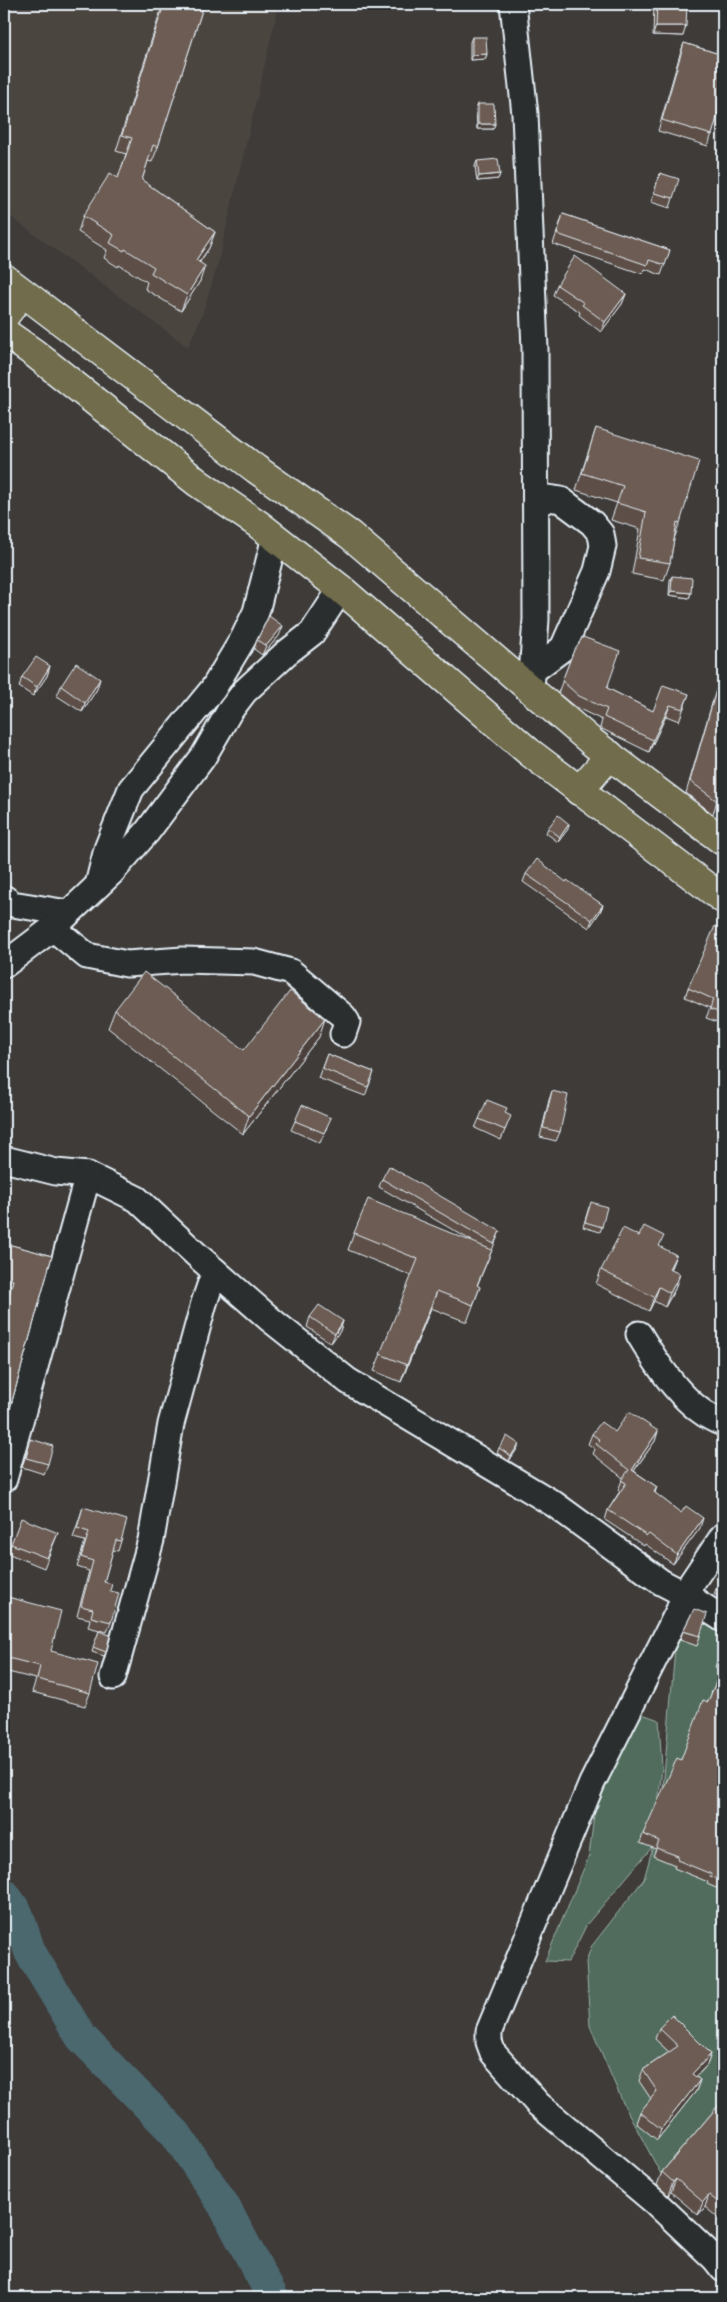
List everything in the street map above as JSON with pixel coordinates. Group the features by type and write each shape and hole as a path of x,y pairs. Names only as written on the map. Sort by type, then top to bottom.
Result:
{"highway":[{"path":"4,317 13,285 256,469 350,536 532,680 610,756 723,840"},
{"path":"4,332 34,353 198,483 275,537 341,589 529,752 723,899"},
{"path":"579,791 610,756"}],"street":[{"path":"513,4 525,114 535,349 536,619 532,680"},
{"path":"532,680 563,648 597,571 603,546 601,534 592,523 561,500 548,498 536,507"},
{"path":"98,885 109,841 130,789 213,689 247,630 256,612 275,537"},
{"path":"4,965 60,921 98,885 152,825 203,757 229,712 245,690 285,654 312,633 341,589"},
{"path":"4,898 12,904 60,921 87,956 127,964 183,960 254,962 291,972 343,1016 347,1022 343,1034"},
{"path":"4,1160 56,1172 88,1175 137,1199 271,1320 348,1381 554,1504 661,1582 723,1619"},
{"path":"4,1479 88,1175"},
{"path":"113,1677 151,1540 171,1424 204,1303 215,1271"},
{"path":"639,1334 650,1353 682,1393 706,1415 723,1423"},
{"path":"723,1536 684,1594 678,1610 588,1792 489,2031 489,2042 493,2053 538,2104 656,2203 715,2259 723,2269"}],"shaded area":[{"path":"4,4 279,4 218,263 202,315 188,347 4,212"}],"green space":[{"path":"686,1600 723,1623 723,2103 662,2176 623,2103 590,2026 586,1962 591,1947 644,1879 653,1846 587,1924 568,1962 545,1961 589,1856 595,1807 634,1711 659,1720 662,1768 654,1842 660,1823 678,1614"}],"building":[{"path":"164,4 204,4 158,147 153,145 142,180 215,232 196,260 205,266 187,295 151,273 154,267 125,249 124,251 110,243 114,235 83,216 110,173 118,178 132,138 122,135"},
{"path":"657,4 687,4 686,26 656,26"},
{"path":"472,37 486,37 487,54 472,55"},
{"path":"684,43 716,53 717,50 723,52 723,97 712,135 662,120"},
{"path":"478,104 494,104 495,124 478,124"},
{"path":"498,159 500,174 479,176 477,161"},
{"path":"660,173 679,179 673,198 654,193"},
{"path":"563,214 670,250 665,265 649,260 647,265 557,234"},
{"path":"575,256 626,294 605,322 582,305 584,303 557,285"},
{"path":"596,428 699,461 680,523 677,522 670,563 638,558 646,512 617,503 623,486 582,473"},
{"path":"672,576 692,578 691,593 671,591"},
{"path":"269,616 283,626 266,646 257,640"},
{"path":"583,637 620,651 607,688 653,711 663,685 689,694 683,709 670,705 653,740 604,717 607,709 579,696 562,681 574,650"},
{"path":"36,657 50,666 37,687 22,677"},
{"path":"76,663 100,679 85,703 61,686"},
{"path":"717,687 723,689 723,782 717,801 690,781"},
{"path":"558,815 569,824 560,837 548,828"},
{"path":"537,859 566,882 567,880 603,905 592,920 526,874"},
{"path":"715,926 723,929 723,1014 710,1009 713,999 688,988"},
{"path":"144,972 244,1050 290,991 325,1019 249,1116 115,1010"},
{"path":"327,1054 374,1072 368,1087 322,1068"},
{"path":"552,1091 568,1095 560,1132 543,1128"},
{"path":"487,1100 507,1108 505,1113 511,1116 505,1130 479,1119"},
{"path":"302,1105 331,1118 324,1133 295,1121"},
{"path":"389,1166 500,1231 494,1244 382,1179"},
{"path":"368,1199 492,1250 477,1285 480,1287 473,1305 437,1291 407,1365 380,1354 418,1259 354,1233"},
{"path":"591,1202 607,1207 602,1227 585,1222"},
{"path":"644,1226 664,1236 659,1246 676,1255 669,1269 680,1274 670,1293 659,1287 654,1297 601,1270 623,1228 639,1236"},
{"path":"4,1243 52,1256 4,1430 4,1315 13,1280 4,1277"},
{"path":"319,1305 343,1321 335,1334 310,1317"},
{"path":"629,1412 658,1431 632,1470 657,1487 654,1492 681,1513 686,1506 703,1518 677,1555 649,1534 647,1536 608,1510 626,1483 621,1480 629,1470 596,1444 600,1440 592,1434 601,1422 615,1432"},
{"path":"507,1436 519,1444 511,1456 499,1448"},
{"path":"31,1439 53,1446 48,1464 26,1458"},
{"path":"83,1507 127,1520 121,1541 116,1540 104,1582 112,1584 110,1591 119,1593 111,1622 91,1617 93,1609 81,1606 93,1561 81,1557 89,1532 77,1528"},
{"path":"21,1518 58,1533 47,1558 11,1544"},
{"path":"723,1574 723,1587 718,1584"},
{"path":"4,1596 61,1611 51,1651 98,1664 90,1693 37,1679 40,1666 4,1657"},
{"path":"694,1609 707,1614 700,1636 683,1631"},
{"path":"99,1631 110,1635 106,1652 93,1647"},
{"path":"723,1646 723,1661 718,1659"},
{"path":"723,1664 723,1881 677,1860 678,1856 656,1848 659,1841 643,1834 677,1758 681,1760 703,1700 708,1702"},
{"path":"672,2015 711,2054 692,2074 700,2080 661,2129 640,2112 657,2091 643,2070 678,2046 659,2028"},
{"path":"723,2100 723,2206 709,2195 703,2202 676,2179 673,2182 662,2172"}],"waterway":[{"path":"4,1894 17,1913 30,1952 81,2037 176,2134 223,2204 273,2298"}]}
